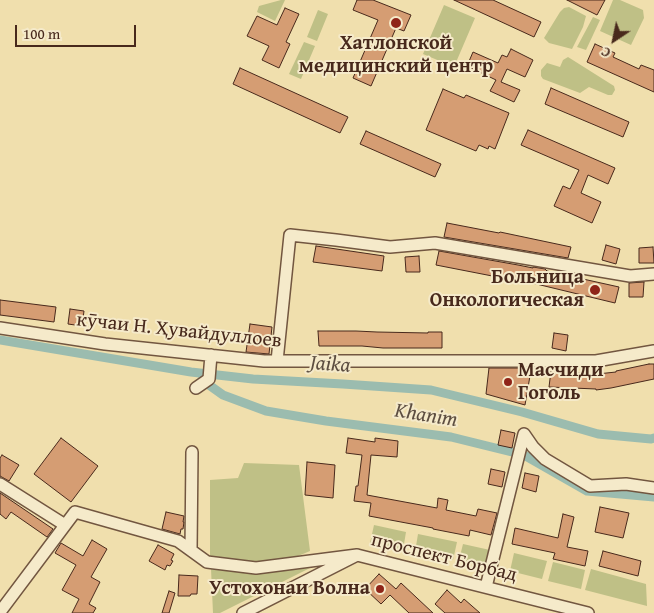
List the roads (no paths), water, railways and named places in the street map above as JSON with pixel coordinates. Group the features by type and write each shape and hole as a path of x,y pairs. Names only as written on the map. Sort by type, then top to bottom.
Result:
{"street":[{"path":"277,361 290,235 390,247 435,243 630,276 654,274"},
{"name":"кӯчаи Н. Ҳувайдуллоев","path":"0,328 105,344 264,361 596,361 654,351"},
{"path":"196,388 209,379 211,355"},
{"path":"486,587 524,434 545,459 590,486 626,484 654,488"},
{"path":"191,550 192,452"},
{"path":"0,484 65,525"},
{"path":"0,612 75,512 178,541 207,562 256,568 357,555"},
{"name":"проспект Борбад","path":"243,613 357,555 588,613"}],"waterway":[{"name":"Jaika","path":"0,340 191,372 253,379 431,390 522,412 598,434 654,438"},
{"name":"Khanim","path":"202,380 223,395 266,411 326,421 451,437 524,455 587,491 654,497"}],"place":[{"name":"Хатлонской медицинский центр","path":"396,23"},
{"name":"Больница Онкологическая","path":"595,290"},
{"name":"Масчиди Гоголь","path":"508,382"},
{"name":"Устохонаи Волна","path":"380,589"}]}
